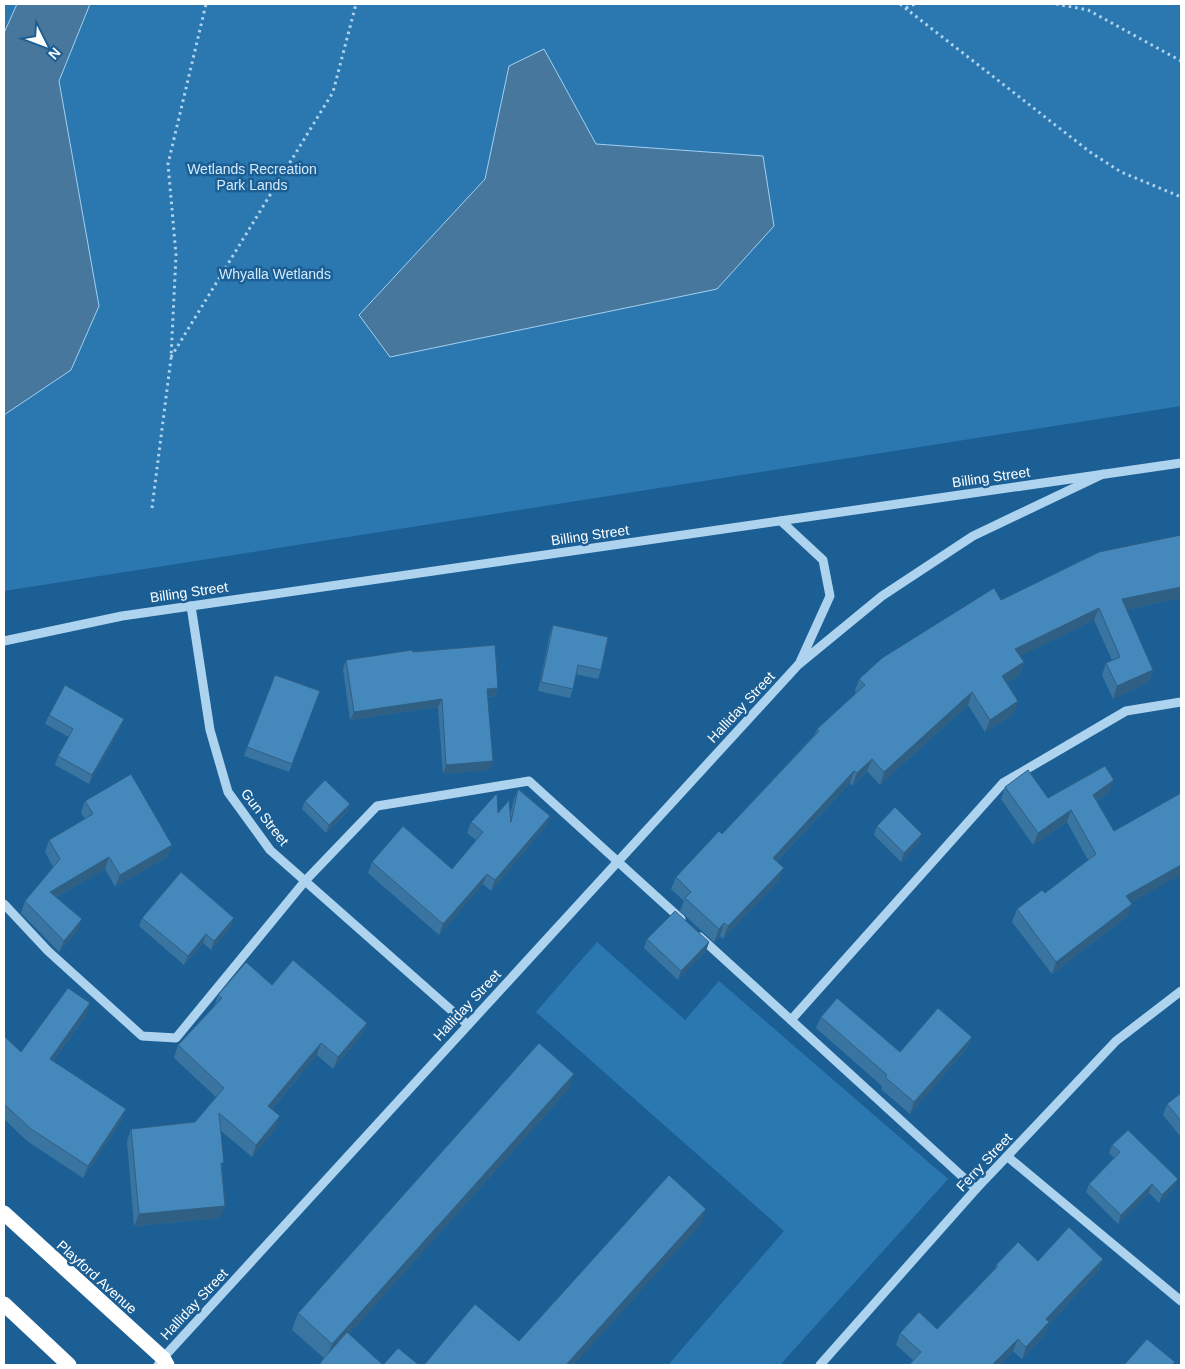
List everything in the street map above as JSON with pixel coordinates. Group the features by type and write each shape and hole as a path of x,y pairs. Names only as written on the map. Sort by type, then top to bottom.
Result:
{"highway":[{"name":"Playford Avenue","path":"4,1213 162,1363"},
{"path":"4,1304 69,1365"}],"street":[{"name":"Billing Street","path":"4,641 122,616 1181,463"},
{"name":"Halliday Street","path":"162,1363 798,665 882,596 973,536 1102,474"},
{"name":"Halliday Street","path":"781,521 823,560 830,596 798,665"},
{"name":"Gun Street","path":"192,606 210,730 228,792 270,850 468,1025"},
{"path":"791,1020 1003,783 1126,711 1181,702"},
{"path":"4,904 48,951 142,1036 176,1038 305,881 377,806 529,781 976,1190"},
{"name":"Ferry Street","path":"820,1365 976,1190 1116,1041 1181,991"},
{"path":"1008,1157 1181,1301"}],"path":[{"path":"152,508 171,358 176,255 168,164 206,4"},
{"path":"171,358 333,92 356,4"},
{"path":"900,4 1090,152 1121,172 1181,197"},
{"path":"906,8 915,4"},
{"path":"1056,4 1088,10 1181,61"}],"green space":[{"name":"Whyalla Wetlands","path":"4,4 1181,4 1181,406 4,591"},
{"path":"597,942 685,1020 719,981 948,1179 780,1365 668,1365 784,1231 536,1012"}],"shaded area":[{"path":"17,4 90,4 59,81 99,306 71,370 4,415 4,33"},
{"path":"544,49 596,144 763,156 774,226 717,289 390,357 359,315 485,179 509,66"}],"building":[{"path":"1181,535 1181,587 1122,599 1153,670 1117,686 1106,663 1120,657 1099,608 1015,649 1024,662 1002,676 1018,701 990,720 972,692 884,772 872,759 857,773 854,771 773,858 784,868 728,926 724,923 719,929 685,898 691,892 676,877 719,831 722,834 819,731 817,729 865,685 859,679 882,658 994,588 1001,600 1099,552"},
{"path":"553,625 608,637 601,670 578,665 573,689 541,682"},
{"path":"495,645 498,688 487,689 493,761 446,765 442,699 354,712 346,660 412,650 413,652"},
{"path":"275,675 320,691 292,764 247,747"},
{"path":"65,685 124,719 92,775 58,756 73,729 49,715"},
{"path":"1105,766 1114,780 1093,795 1114,831 1181,793 1181,865 1126,896 1132,904 1056,962 1017,909 1042,890 1045,893 1096,854 1071,810 1038,833 1005,787 1028,770 1048,798"},
{"path":"131,774 172,845 120,875 109,857 50,892 82,919 64,941 25,901 60,859 49,840 93,814 85,801"},
{"path":"325,780 350,804 329,825 305,801"},
{"path":"518,789 550,816 495,880 487,874 443,924 372,862 403,826 452,869 483,832 471,822 497,793 498,813 509,800 511,822"},
{"path":"895,807 922,834 904,853 877,826"},
{"path":"181,872 234,918 214,941 206,934 188,956 142,918"},
{"path":"675,911 709,942 681,971 647,939"},
{"path":"293,960 367,1023 338,1057 321,1043 268,1106 280,1116 256,1145 219,1113 224,1163 221,1163 225,1206 139,1214 131,1129 195,1122 224,1088 178,1045 222,998 218,995 246,962 272,985"},
{"path":"68,988 90,1003 50,1059 126,1109 88,1166 31,1129 4,1104 4,1036 21,1052"},
{"path":"837,998 900,1052 938,1008 972,1037 914,1102 885,1077 887,1075 821,1017"},
{"path":"539,1043 574,1074 332,1344 298,1313"},
{"path":"1181,1093 1181,1121 1167,1104"},
{"path":"1128,1130 1178,1179 1162,1195 1152,1184 1121,1215 1089,1184 1120,1152 1112,1145"},
{"path":"669,1175 706,1209 566,1365 424,1365 475,1304 519,1341"},
{"path":"1069,1227 1103,1259 1046,1319 1049,1322 1026,1347 1018,1339 992,1365 909,1365 921,1352 900,1333 919,1312 937,1329 998,1266 996,1265 1018,1242 1038,1261"},
{"path":"347,1332 383,1365 322,1365 320,1363"},
{"path":"1147,1339 1175,1362 1172,1365 1124,1365"},
{"path":"398,1348 419,1365 383,1365"}],"park label":[{"name":"Wetlands Recreation Park Lands","path":"252,177"}]}
